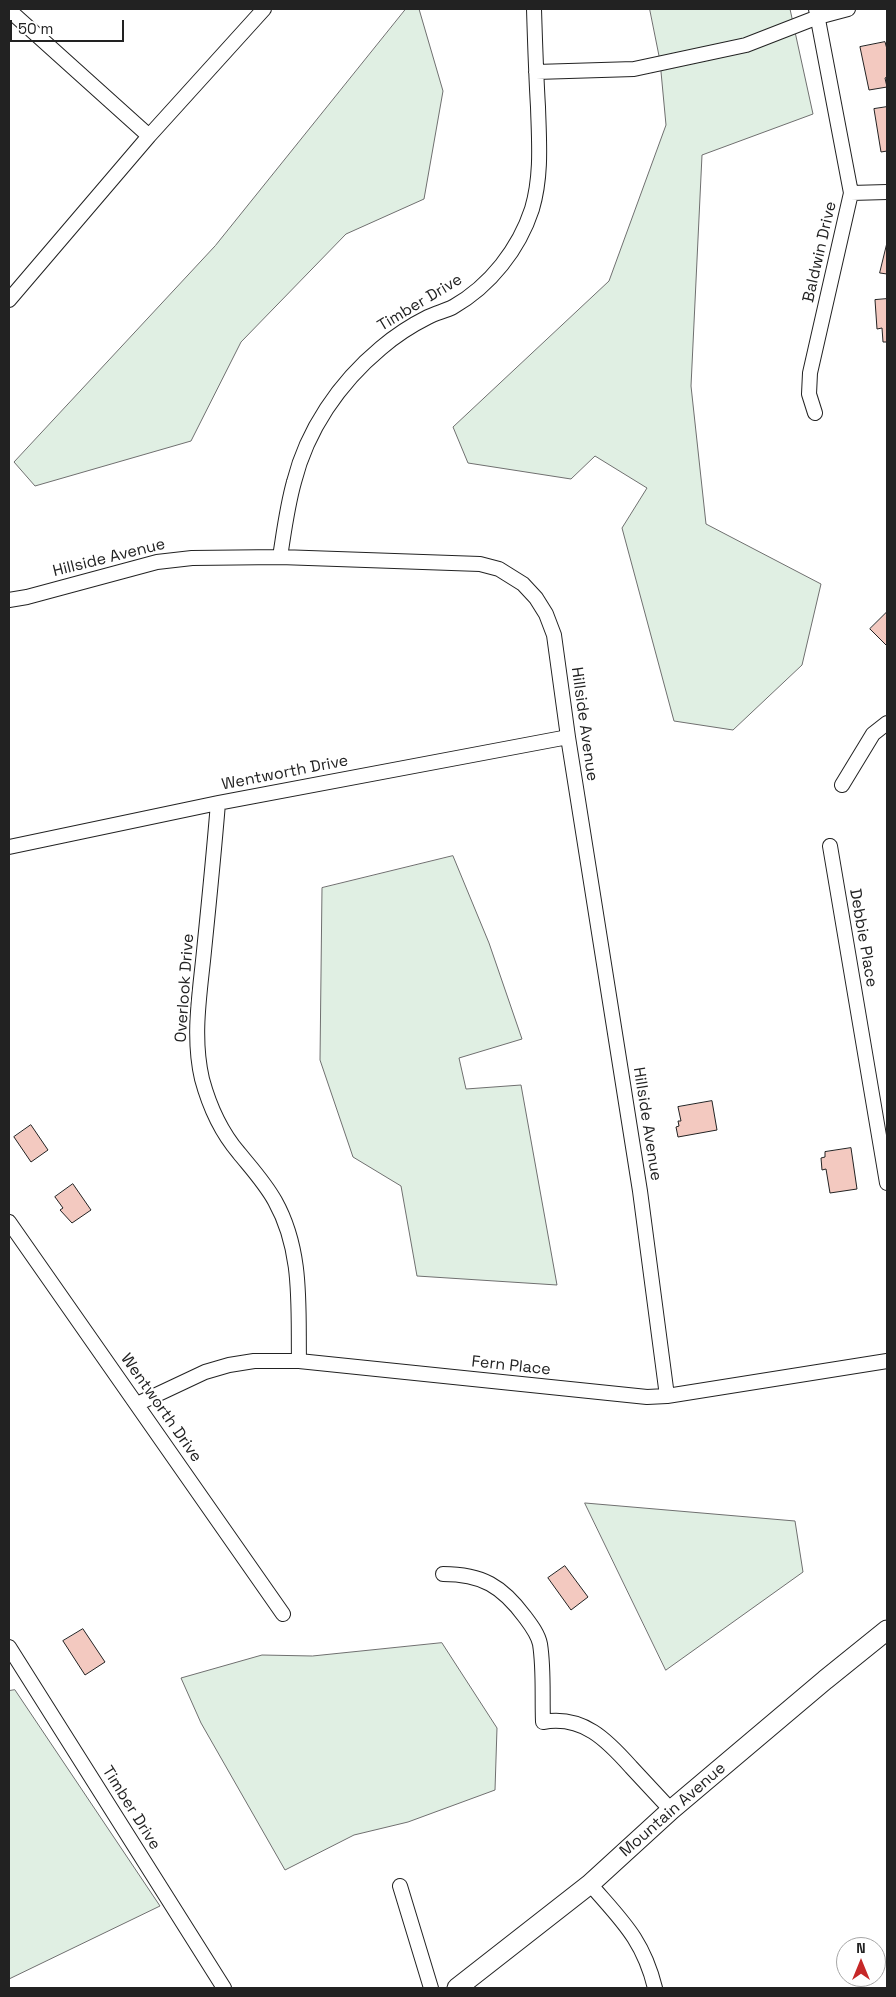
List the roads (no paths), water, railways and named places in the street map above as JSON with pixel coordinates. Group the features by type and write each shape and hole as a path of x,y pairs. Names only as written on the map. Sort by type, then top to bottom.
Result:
{"main road":[{"name":"Mountain Avenue","path":"457,1988 590,1884 671,1810 887,1630"}],"street":[{"path":"9,300 149,136 264,9"},
{"name":"Timber Drive","path":"280,557 294,481 302,455 314,430 343,385 368,359 397,336 469,296 496,272 517,243 532,210 539,174 534,9"},
{"path":"536,72 634,69 746,45 817,13 848,9"},
{"path":"9,10 149,136"},
{"name":"Baldwin Drive","path":"815,413 809,394 810,373 851,193 817,13"},
{"path":"851,193 887,192"},
{"name":"Hillside Avenue","path":"9,600 27,597 157,562 192,558 280,557 480,564 507,573 523,584 536,598 550,622 554,635 568,737 640,1191 667,1396"},
{"path":"842,785 873,734 887,723"},
{"name":"Wentworth Drive","path":"9,847 218,803 568,737"},
{"name":"Overlook Drive","path":"218,803 198,1016 199,1059 208,1099 216,1118 238,1153 265,1184 281,1214 291,1239 298,1279 299,1360"},
{"name":"Debbie Place","path":"830,846 887,1183"},
{"name":"Wentworth Drive","path":"9,1222 283,1614"},
{"name":"Fern Place","path":"137,1404 205,1372 229,1365 254,1361 299,1360 647,1398 887,1361"},
{"path":"443,1574 461,1574 489,1582 514,1603 534,1629 539,1642 543,1722 555,1720 589,1729 608,1742 671,1810"},
{"name":"Timber Drive","path":"9,1646 224,1988"},
{"path":"590,1884 632,1932 644,1953 655,1988"},
{"path":"400,1886 431,1988"}]}
